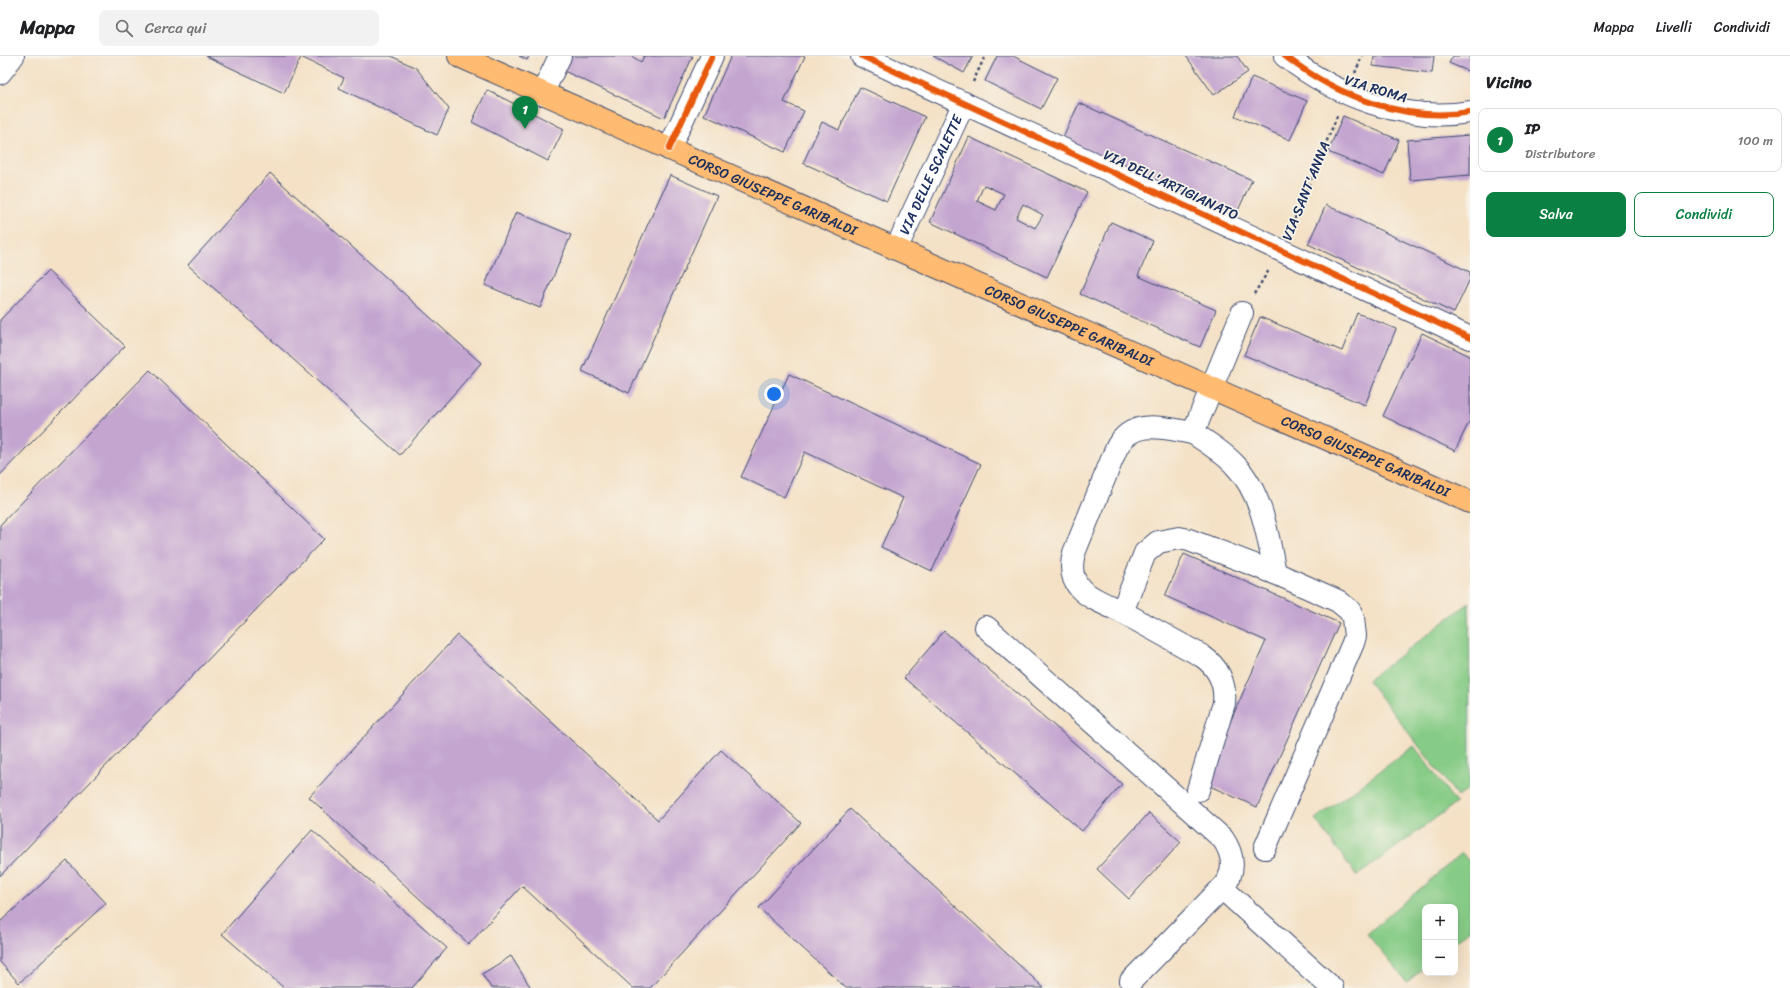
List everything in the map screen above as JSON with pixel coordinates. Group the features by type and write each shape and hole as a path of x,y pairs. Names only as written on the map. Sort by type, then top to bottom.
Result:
{"main road":[{"name":"CORSO GIUSEPPE GARIBALDI","path":"459,56 542,94 1212,387 1469,497"}],"street":[{"path":"0,72 12,56"},
{"path":"542,94 560,56"},
{"path":"669,149 712,56"},
{"name":"VIA DELL'ARTIGIANATO","path":"862,56 1282,249 1470,338"},
{"name":"VIA ROMA","path":"1285,56 1317,79 1346,94 1388,107 1425,115 1440,116 1470,112"},
{"name":"VIA DELLE SCALETTE","path":"896,249 964,103"},
{"path":"1193,433 1242,313"},
{"path":"1198,790 1224,703 1225,693 1220,675 1209,661 1202,656 1122,612 1092,598 1078,587 1072,572 1074,553 1117,447 1125,436 1137,428 1150,426 1193,433 1227,457 1241,471 1249,484 1265,524 1275,573"},
{"path":"1122,612 1145,553 1158,542 1168,539 1189,540 1275,573 1344,605 1353,618 1355,636 1265,848"},
{"path":"986,627 1223,839 1228,846 1232,860 1230,876 1222,888 1131,981"},
{"path":"1222,888 1332,988"}],"green space":[{"path":"1469,603 1470,787 1458,797 1368,680"},
{"path":"1414,746 1456,803 1357,876 1315,819"},
{"path":"1462,853 1470,863 1470,929 1458,939 1458,904 1422,904 1422,970 1407,982 1367,934"}],"building":[{"path":"206,56 391,56 416,68 449,109 437,135 339,88 344,78 301,57 284,93"},
{"path":"519,56 529,56 527,60"},
{"path":"569,56 631,56 641,62 644,56 693,56 664,118 562,70"},
{"path":"731,56 805,56 784,102 804,111 785,152 704,115"},
{"path":"933,56 973,56 964,73"},
{"path":"997,56 1013,56 1057,78 1041,109 985,81"},
{"path":"1186,56 1237,56 1248,72 1214,95"},
{"path":"1374,56 1434,56 1432,73 1373,66"},
{"path":"1453,56 1470,56 1470,72 1449,63"},
{"path":"1252,77 1307,101 1290,140 1235,116"},
{"path":"860,87 925,117 887,201 803,163 822,122 839,130"},
{"path":"487,90 564,129 548,161 472,122"},
{"path":"1079,103 1252,180 1235,217 1062,140"},
{"path":"1343,116 1399,140 1384,175 1328,152"},
{"path":"1470,135 1470,175 1410,180 1407,140"},
{"path":"969,137 1087,192 1047,277 930,222","holes":["984,185 1004,194 996,210 977,201","1023,204 1043,215 1035,228 1016,218"]},
{"path":"270,173 481,363 400,455 188,265"},
{"path":"670,175 717,196 629,393 582,371"},
{"path":"1326,205 1470,272 1470,279 1454,313 1308,244"},
{"path":"516,212 571,235 540,308 485,285"},
{"path":"1111,222 1153,241 1138,276 1216,310 1200,347 1080,294"},
{"path":"48,271 125,346 0,475 0,320"},
{"path":"1357,313 1396,329 1365,405 1244,355 1260,317 1342,351"},
{"path":"1422,333 1470,356 1470,420 1455,451 1383,416"},
{"path":"150,370 324,539 0,876 0,525"},
{"path":"789,374 981,464 932,571 881,547 903,498 805,452 784,497 741,477"},
{"path":"1184,554 1339,623 1257,807 1203,783 1266,641 1165,596"},
{"path":"944,631 1122,784 1082,831 904,678"},
{"path":"457,635 658,820 721,750 801,823 650,988 633,988 522,886 469,944 309,797"},
{"path":"850,809 1044,988 846,988 759,908"},
{"path":"1149,813 1181,842 1129,899 1097,869"},
{"path":"312,830 447,948 412,988 284,988 222,934"},
{"path":"67,861 106,903 19,983 0,962 0,922"},
{"path":"511,956 531,988 491,988 482,974"}],"cycle path":[{"path":"669,149 712,56"},
{"path":"862,56 1470,338"},
{"path":"1285,56 1327,83 1372,103 1396,110 1421,114 1470,112"}],"place":[{"name":"IP","path":"525,129"}]}
